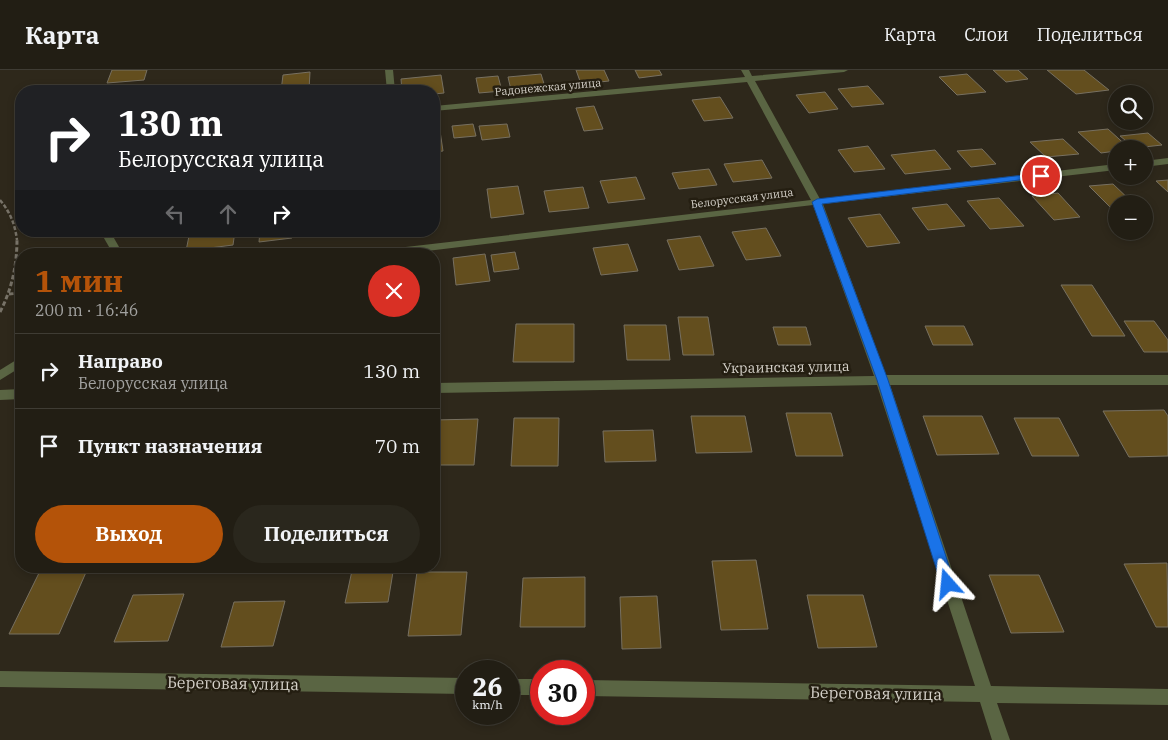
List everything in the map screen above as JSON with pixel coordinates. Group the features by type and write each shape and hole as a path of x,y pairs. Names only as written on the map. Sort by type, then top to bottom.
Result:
{"street":[{"path":"389,70 390,85"},
{"name":"Радонежская улица","path":"440,108 748,75 844,70"},
{"path":"748,75 817,202 882,380 984,694 1001,740"},
{"path":"1153,163 1168,161"},
{"name":"Белорусская улица","path":"422,248 1108,168"},
{"path":"108,237 115,248"},
{"path":"0,376 15,365"},
{"name":"Украинская улица","path":"440,388 882,380 1168,380"},
{"path":"0,395 15,394"},
{"name":"Береговая улица","path":"0,679 455,686"},
{"name":"Береговая улица","path":"595,688 1168,697"}],"path":[{"path":"0,200 6,205 15,228"},
{"path":"0,312 9,294 15,273"},
{"path":"9,294 15,293"}],"building":[{"path":"112,70 147,70 144,80 107,83"},
{"path":"576,70 604,70 609,81 581,84"},
{"path":"635,70 659,70 662,75 639,78"},
{"path":"993,70 1018,70 1028,79 1006,82"},
{"path":"1047,70 1084,70 1108,89 1076,94"},
{"path":"310,72 309,85 282,85 283,75"},
{"path":"541,74 545,87 511,90 508,77"},
{"path":"967,74 986,92 957,95 939,77"},
{"path":"441,75 444,93 440,93 440,85 402,85 401,79"},
{"path":"498,76 502,91 479,93 476,78"},
{"path":"868,86 884,104 852,107 838,89"},
{"path":"825,92 838,109 809,113 796,95"},
{"path":"720,97 733,118 704,121 692,100"},
{"path":"594,106 603,129 584,131 576,108"},
{"path":"473,124 476,136 454,138 452,126"},
{"path":"507,124 510,137 482,140 479,126"},
{"path":"1108,129 1120,140 1108,140 1108,152 1101,153 1078,132"},
{"path":"440,131 443,151 440,151"},
{"path":"1148,133 1162,145 1153,146 1153,140 1125,140 1120,136"},
{"path":"1063,139 1079,154 1046,157 1030,142"},
{"path":"868,146 885,169 854,172 838,150"},
{"path":"982,149 996,164 971,167 957,151"},
{"path":"935,150 951,169 905,174 891,155"},
{"path":"762,160 772,178 733,182 724,164"},
{"path":"709,169 717,185 679,189 672,173"},
{"path":"636,177 645,199 608,203 600,181"},
{"path":"1168,180 1168,192 1156,181"},
{"path":"1114,185 1125,195 1108,195 1108,205 1089,186"},
{"path":"518,186 524,214 491,218 487,189"},
{"path":"583,187 589,208 549,212 544,191"},
{"path":"1058,193 1080,217 1054,220 1032,196"},
{"path":"999,198 1024,226 990,229 967,201"},
{"path":"947,204 965,226 928,230 912,208"},
{"path":"880,214 900,243 867,247 848,218"},
{"path":"766,228 781,256 746,260 732,232"},
{"path":"700,236 714,266 679,270 667,240"},
{"path":"189,237 234,237 233,245 187,248"},
{"path":"259,237 292,237 292,238 259,242"},
{"path":"628,244 638,271 601,275 593,248"},
{"path":"515,252 519,269 494,272 491,255"},
{"path":"485,254 490,281 456,285 453,258"},
{"path":"1061,285 1092,285 1125,336 1092,336"},
{"path":"678,317 708,317 714,355 683,355"},
{"path":"1124,321 1154,321 1168,340 1168,352 1144,352"},
{"path":"516,324 574,324 574,362 513,362"},
{"path":"624,325 666,325 670,360 627,360"},
{"path":"925,326 964,326 973,345 933,345"},
{"path":"773,327 806,327 811,345 778,345"},
{"path":"1164,410 1168,416 1168,456 1129,457 1103,411"},
{"path":"786,413 831,413 843,456 796,456"},
{"path":"691,416 745,416 752,452 696,453"},
{"path":"923,416 982,416 999,454 937,455"},
{"path":"514,418 559,418 558,466 511,466"},
{"path":"1014,418 1059,418 1079,456 1032,456"},
{"path":"478,419 474,465 440,465 440,420"},
{"path":"653,430 656,461 605,462 603,431"},
{"path":"756,560 768,629 721,630 712,561"},
{"path":"1167,563 1168,627 1156,627 1124,564"},
{"path":"467,572 461,635 408,636 417,573"},
{"path":"39,573 86,573 59,634 9,634"},
{"path":"351,573 393,573 388,602 345,603"},
{"path":"989,575 1039,575 1064,632 1011,633"},
{"path":"585,577 585,627 520,627 523,578"},
{"path":"184,594 168,641 114,642 133,595"},
{"path":"807,595 863,595 877,647 818,648"},
{"path":"657,596 661,648 622,649 620,597"},
{"path":"285,601 273,646 221,647 234,602"}],"route":[{"path":"948,584 882,380 817,202 1041,176"}]}
